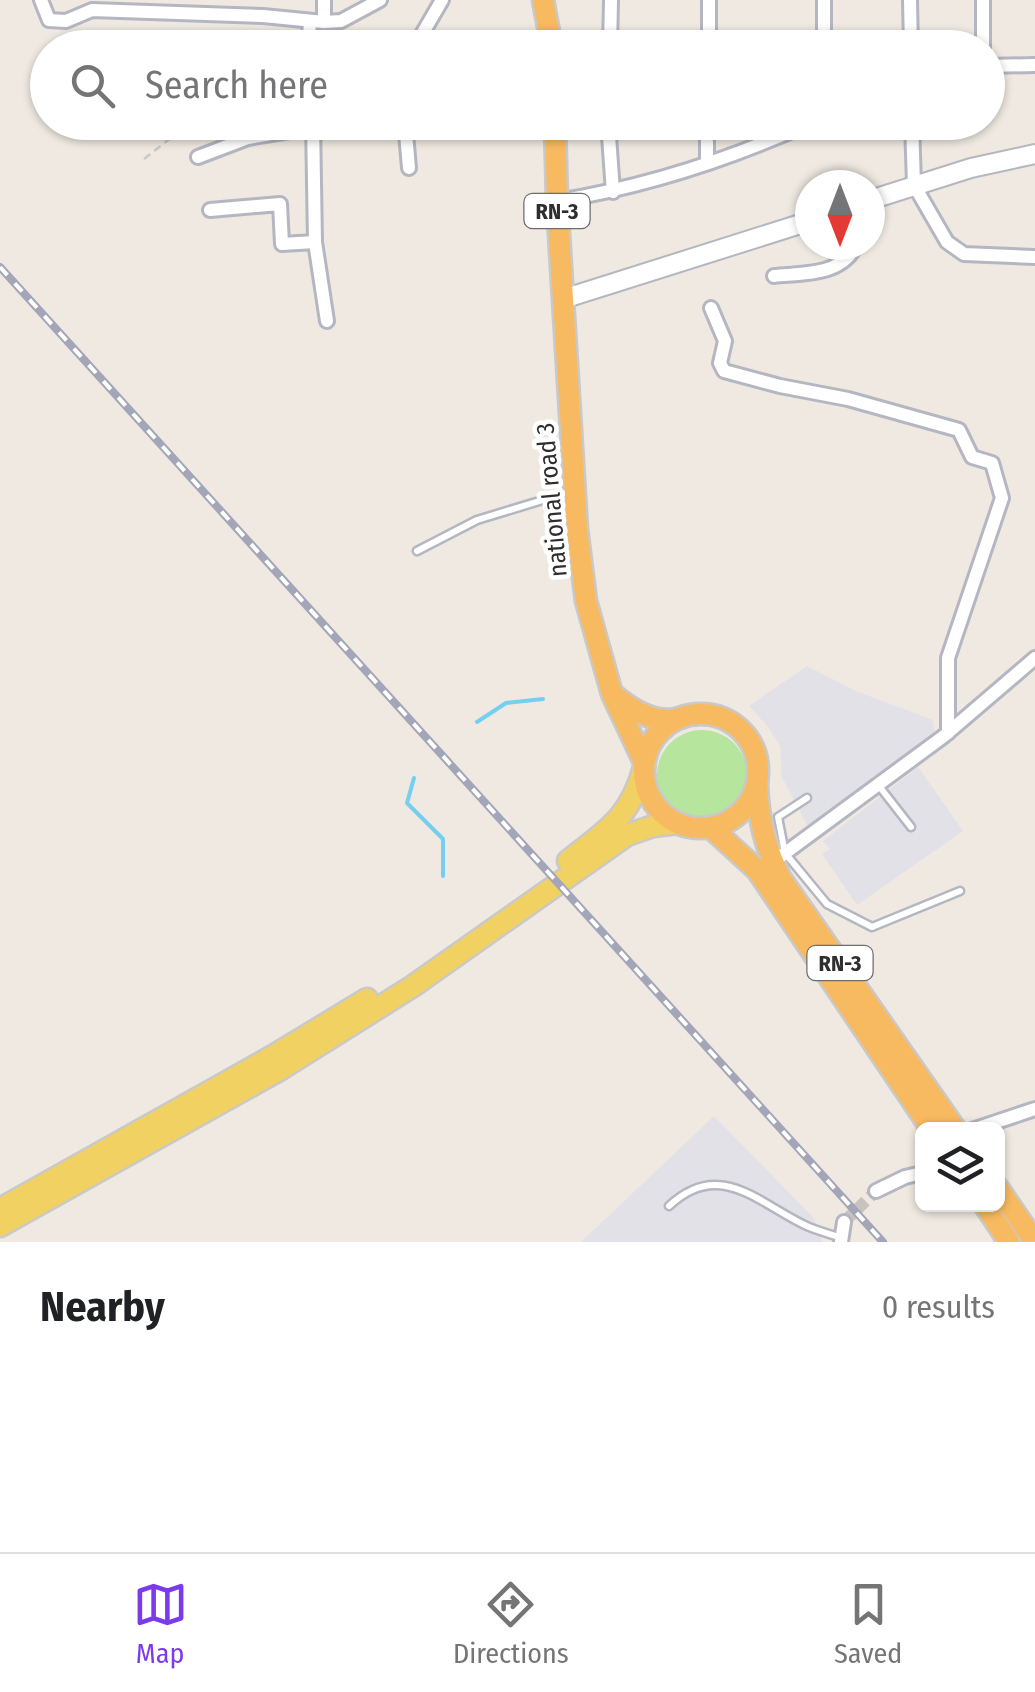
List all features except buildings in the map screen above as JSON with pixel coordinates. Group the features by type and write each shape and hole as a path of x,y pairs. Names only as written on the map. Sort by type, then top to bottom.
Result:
{"highway":[{"path":"543,0 549,30"},
{"name":"RN-3","path":"555,140 563,299"},
{"name":"national road 3","path":"563,299 586,601 612,694"},
{"path":"612,694 645,714 670,721 682,717 702,714 721,718 738,728 754,754 757,783 745,807 723,823 710,827 678,823 652,801 644,764 648,750 661,730 682,717"},
{"name":"RN-3","path":"612,694 644,764"},
{"name":"RN-3","path":"757,783 758,817 779,858 951,1122"},
{"name":"RN-3","path":"710,827 757,870 927,1122"},
{"path":"1005,1198 1035,1242"},
{"path":"989,1212 1009,1242"}],"main road":[{"path":"885,195 1000,160 1035,154"},
{"path":"563,299 795,226"},
{"path":"0,1209 273,1056 407,974 628,811 644,764"},
{"path":"0,1226 298,1058 413,986 626,835 678,823"}],"street":[{"path":"41,0 49,20 58,23 92,10 264,16 317,23 341,21 380,0"},
{"path":"255,0 264,16"},
{"path":"314,30 324,0"},
{"path":"424,30 442,0"},
{"path":"610,30 611,0"},
{"path":"708,0 709,30"},
{"path":"824,0 824,30"},
{"path":"910,0 911,30"},
{"path":"982,0 983,30"},
{"path":"1005,66 1035,65"},
{"path":"198,157 243,140"},
{"path":"313,140 315,242 327,321"},
{"path":"406,140 409,168"},
{"path":"609,140 613,192"},
{"path":"707,140 707,162"},
{"path":"557,201 613,192 765,140"},
{"path":"913,140 914,186 954,250 976,256 1035,257"},
{"path":"210,210 280,204 282,244 315,242"},
{"path":"774,276 832,268 846,260"},
{"path":"711,308 725,341 720,363 724,370 959,430 972,457 992,463 1002,498 948,658 948,733"},
{"path":"779,858 948,733 1035,658"},
{"path":"996,1122 1035,1109"},
{"path":"876,1191 915,1175"},
{"path":"840,1240 844,1222"}],"lane":[{"path":"417,551 478,520 575,490"},
{"path":"880,786 911,828"},
{"path":"807,798 778,817 779,858 827,904 872,927 960,891"},
{"path":"669,1206 685,1191 717,1184 767,1200 808,1227 840,1240"}],"path":[{"path":"144,159 168,140"}],"shaded area":[{"path":"807,666 856,691 933,720 935,733 809,829 782,777 780,746 749,706"},
{"path":"918,767 963,831 857,905 822,854 830,849 823,841"},
{"path":"714,1116 813,1217 823,1242 581,1242"}],"green space":[{"path":"702,730 719,733 734,743 744,758 744,792 734,807 719,817 702,820 685,817 670,807 660,792 657,775 660,758 670,743 685,733"}],"waterway":[{"path":"477,722 506,703 543,699"},
{"path":"414,778 407,803 443,839 443,876"}],"tunnel":[{"path":"844,1222 876,1191"}],"railway":[{"path":"0,267 883,1242"}]}
